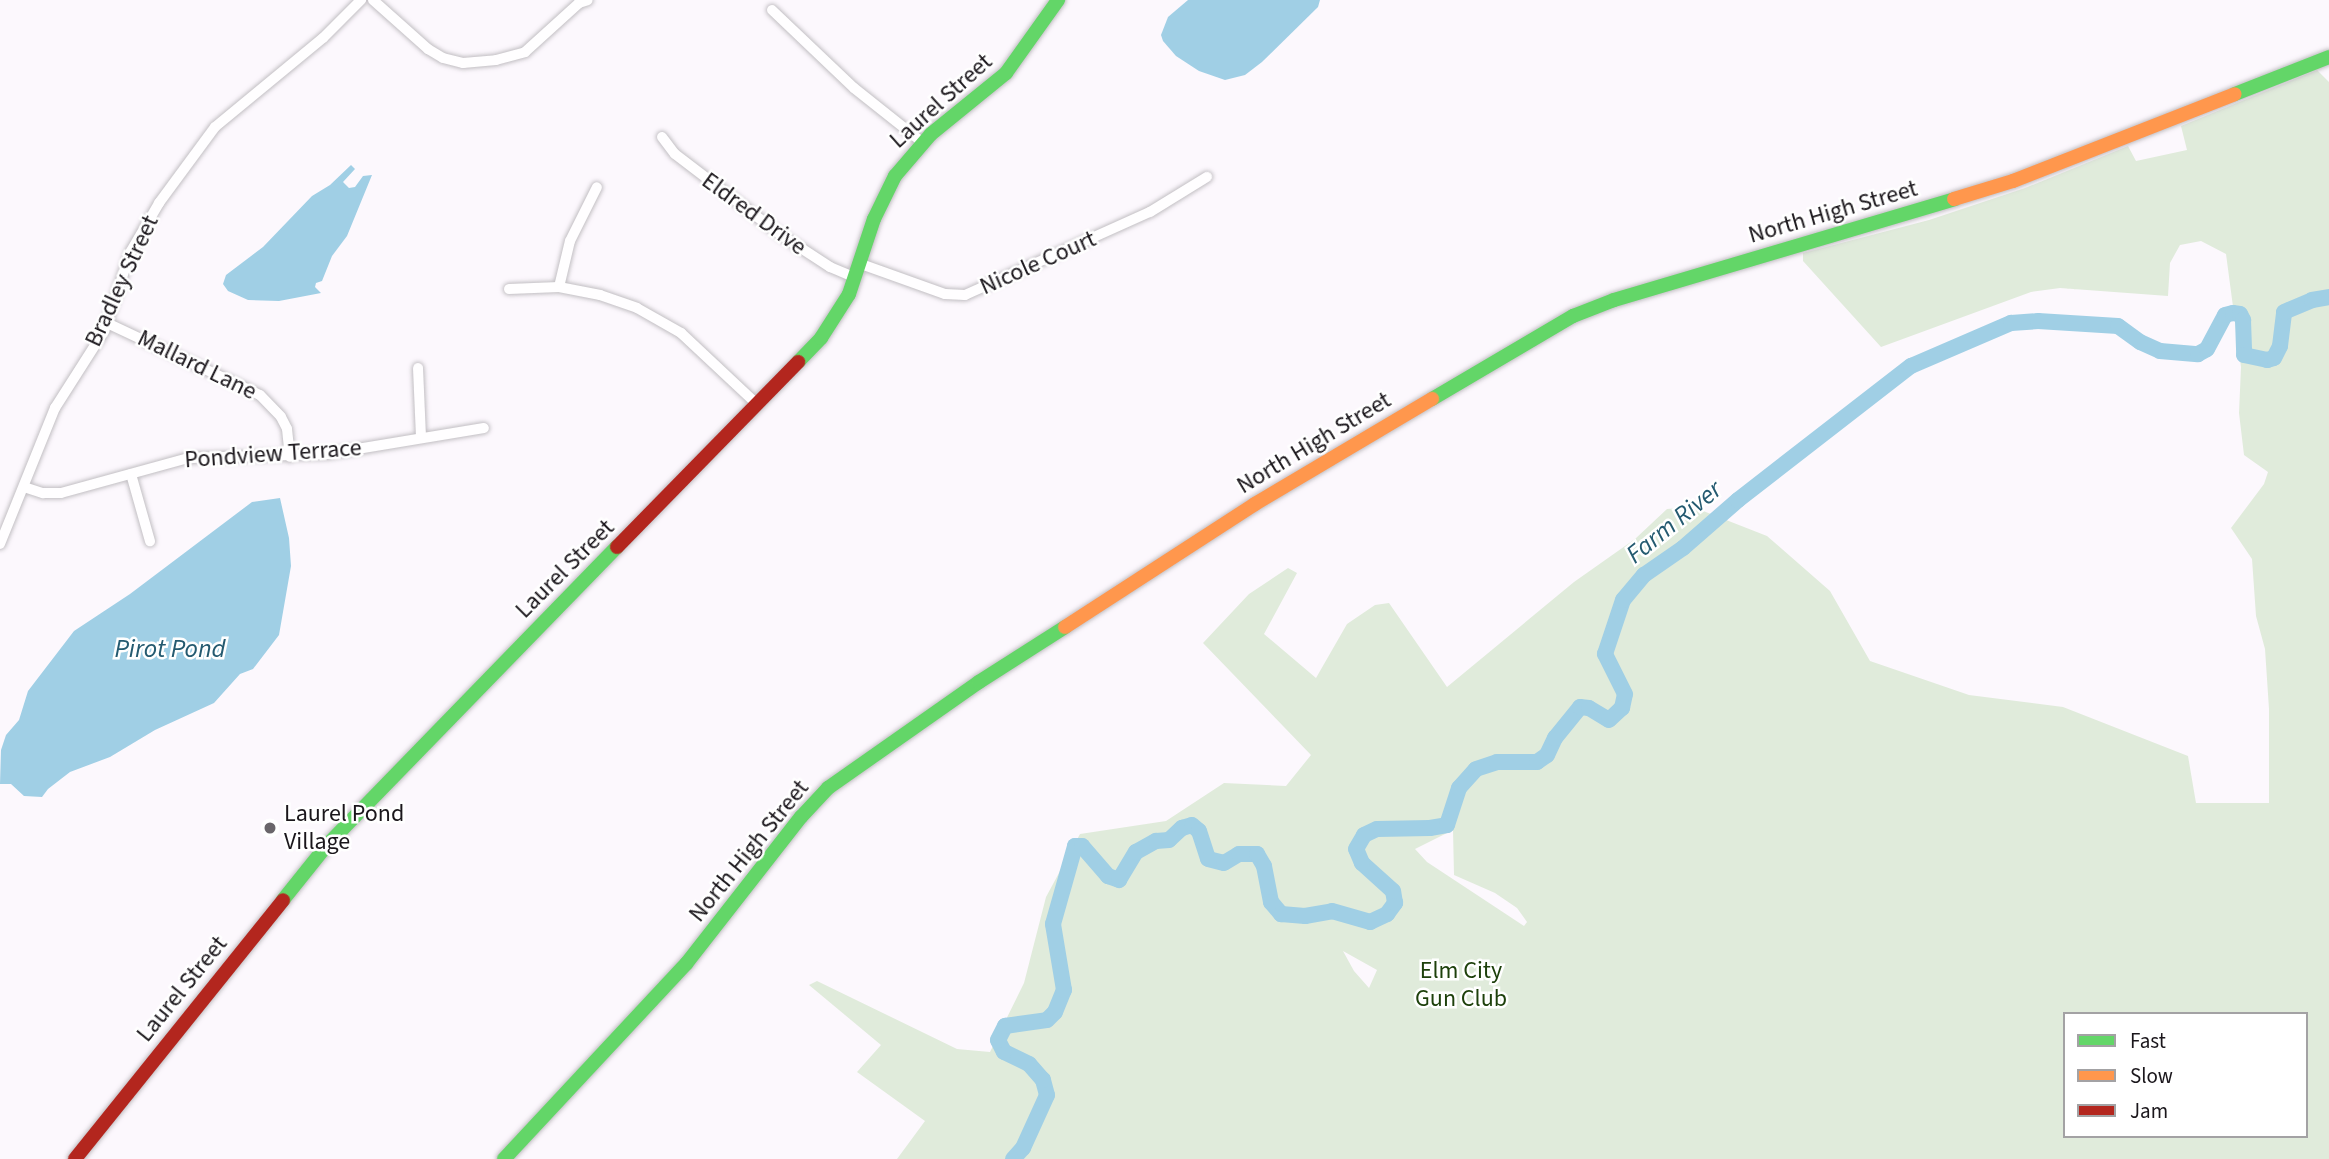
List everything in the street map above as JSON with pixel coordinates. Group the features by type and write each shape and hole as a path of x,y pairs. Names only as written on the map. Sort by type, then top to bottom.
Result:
{"main road":[{"name":"Laurel Street","path":"75,1159 327,845 821,338 842,309 887,189 922,142 1006,73 1037,34 1058,0"},
{"name":"North High Street","path":"504,1159 686,964 793,827 828,788 979,682 1255,504 1573,316 1614,300 2013,181 2329,57"}],"street":[{"name":"Bradley Street","path":"0,544 55,408 107,323 137,238 201,143 225,117 323,38 361,0"},
{"path":"373,0 428,49 443,58 463,63 496,60 525,52 579,3 588,0"},
{"path":"772,10 854,88 922,142"},
{"name":"Eldred Drive","path":"662,137 685,163 781,235 830,267 858,271"},
{"name":"Nicole Court","path":"858,271 945,294 965,295 1128,222 1207,177"},
{"path":"559,287 570,241 597,187"},
{"path":"509,289 559,287 600,295 637,308 665,322 698,348 757,404"},
{"name":"Mallard Lane","path":"107,323 260,395 276,411 287,429 290,457"},
{"path":"418,368 421,437"},
{"name":"Pondview Terrace","path":"24,487 52,494 188,458 327,454 484,428"},
{"path":"131,474 150,541"}],"green space":[{"name":"Elm City Gun Club","path":"2317,70 2329,82 2329,1159 897,1159 925,1121 857,1072 881,1045 809,985 817,981 957,1049 990,1052 1024,983 1046,897 1080,834 1166,821 1224,783 1286,786 1311,755 1203,643 1249,594 1288,568 1297,573 1264,634 1316,678 1347,624 1375,605 1389,603 1447,687 1574,582 1635,539 1667,509 1693,507 1767,536 1830,591 1870,661 1969,695 2063,707 2188,756 2196,803 2269,803 2269,709 2265,649 2256,616 2252,559 2231,528 2264,484 2268,472 2244,455 2239,413 2241,367 2226,254 2201,241 2180,245 2170,263 2168,296 2060,288 2031,292 1881,347 1803,261 1803,253 1929,220 2025,188 2128,146 2136,161 2187,150 2181,126","holes":["1453,830 1454,875 1495,893 1517,908 1527,922 1524,926 1427,862 1415,849","1343,951 1377,970 1369,988 1354,971"]}],"water":[{"path":"1188,0 1320,0 1318,7 1262,62 1245,75 1225,80 1199,71 1176,56 1163,41 1161,35 1168,17"},
{"path":"351,165 355,169 343,182 349,188 355,187 363,176 372,175 347,236 332,256 322,281 316,283 315,287 321,293 279,301 248,300 228,291 223,284 226,275 263,247 312,196 330,185"},
{"name":"Pirot Pond","path":"280,498 289,538 291,566 279,635 253,669 240,674 214,703 155,730 110,757 70,772 42,797 24,796 11,784 0,784 1,750 6,735 19,720 28,691 74,631 130,594 252,502"}],"waterway":[{"name":"Farm River","path":"1013,1159 1023,1148 1047,1095 1043,1080 1029,1064 1004,1052 998,1040 1005,1026 1047,1020 1055,1012 1064,990 1053,924 1075,846 1082,846 1108,876 1119,880 1136,852 1156,841 1169,840 1182,828 1192,825 1199,831 1208,859 1224,863 1239,854 1257,854 1264,866 1271,902 1281,914 1305,916 1332,911 1370,922 1387,914 1395,903 1393,891 1362,863 1356,849 1364,835 1377,829 1447,825 1459,788 1476,769 1497,762 1537,762 1547,755 1555,738 1580,707 1589,708 1609,720 1622,708 1625,694 1605,654 1623,600 1644,575 1683,548 1738,500 1911,366 2011,323 2038,321 2118,326 2140,342 2160,351 2198,354 2207,349 2225,315 2233,313 2240,314 2243,320 2244,355 2267,360 2274,358 2280,346 2284,312 2312,300 2329,297"}],"traffic: fast":[{"path":"798,362 821,338 849,294 874,219 895,176 931,134 1006,73 1058,0"},
{"path":"2235,94 2329,57"},
{"path":"1432,399 1573,316 1614,300 1954,199"},
{"path":"283,900 327,845 617,547"},
{"path":"504,1159 686,964 801,817 828,788 979,682 1065,627"}],"traffic: slow":[{"path":"1954,199 2013,181 2235,94"},
{"path":"1065,627 1255,504 1432,399"}],"traffic: jam":[{"path":"617,547 798,362"},
{"path":"75,1159 283,900"}],"place":[{"name":"Laurel Pond Village","path":"270,828"}]}
